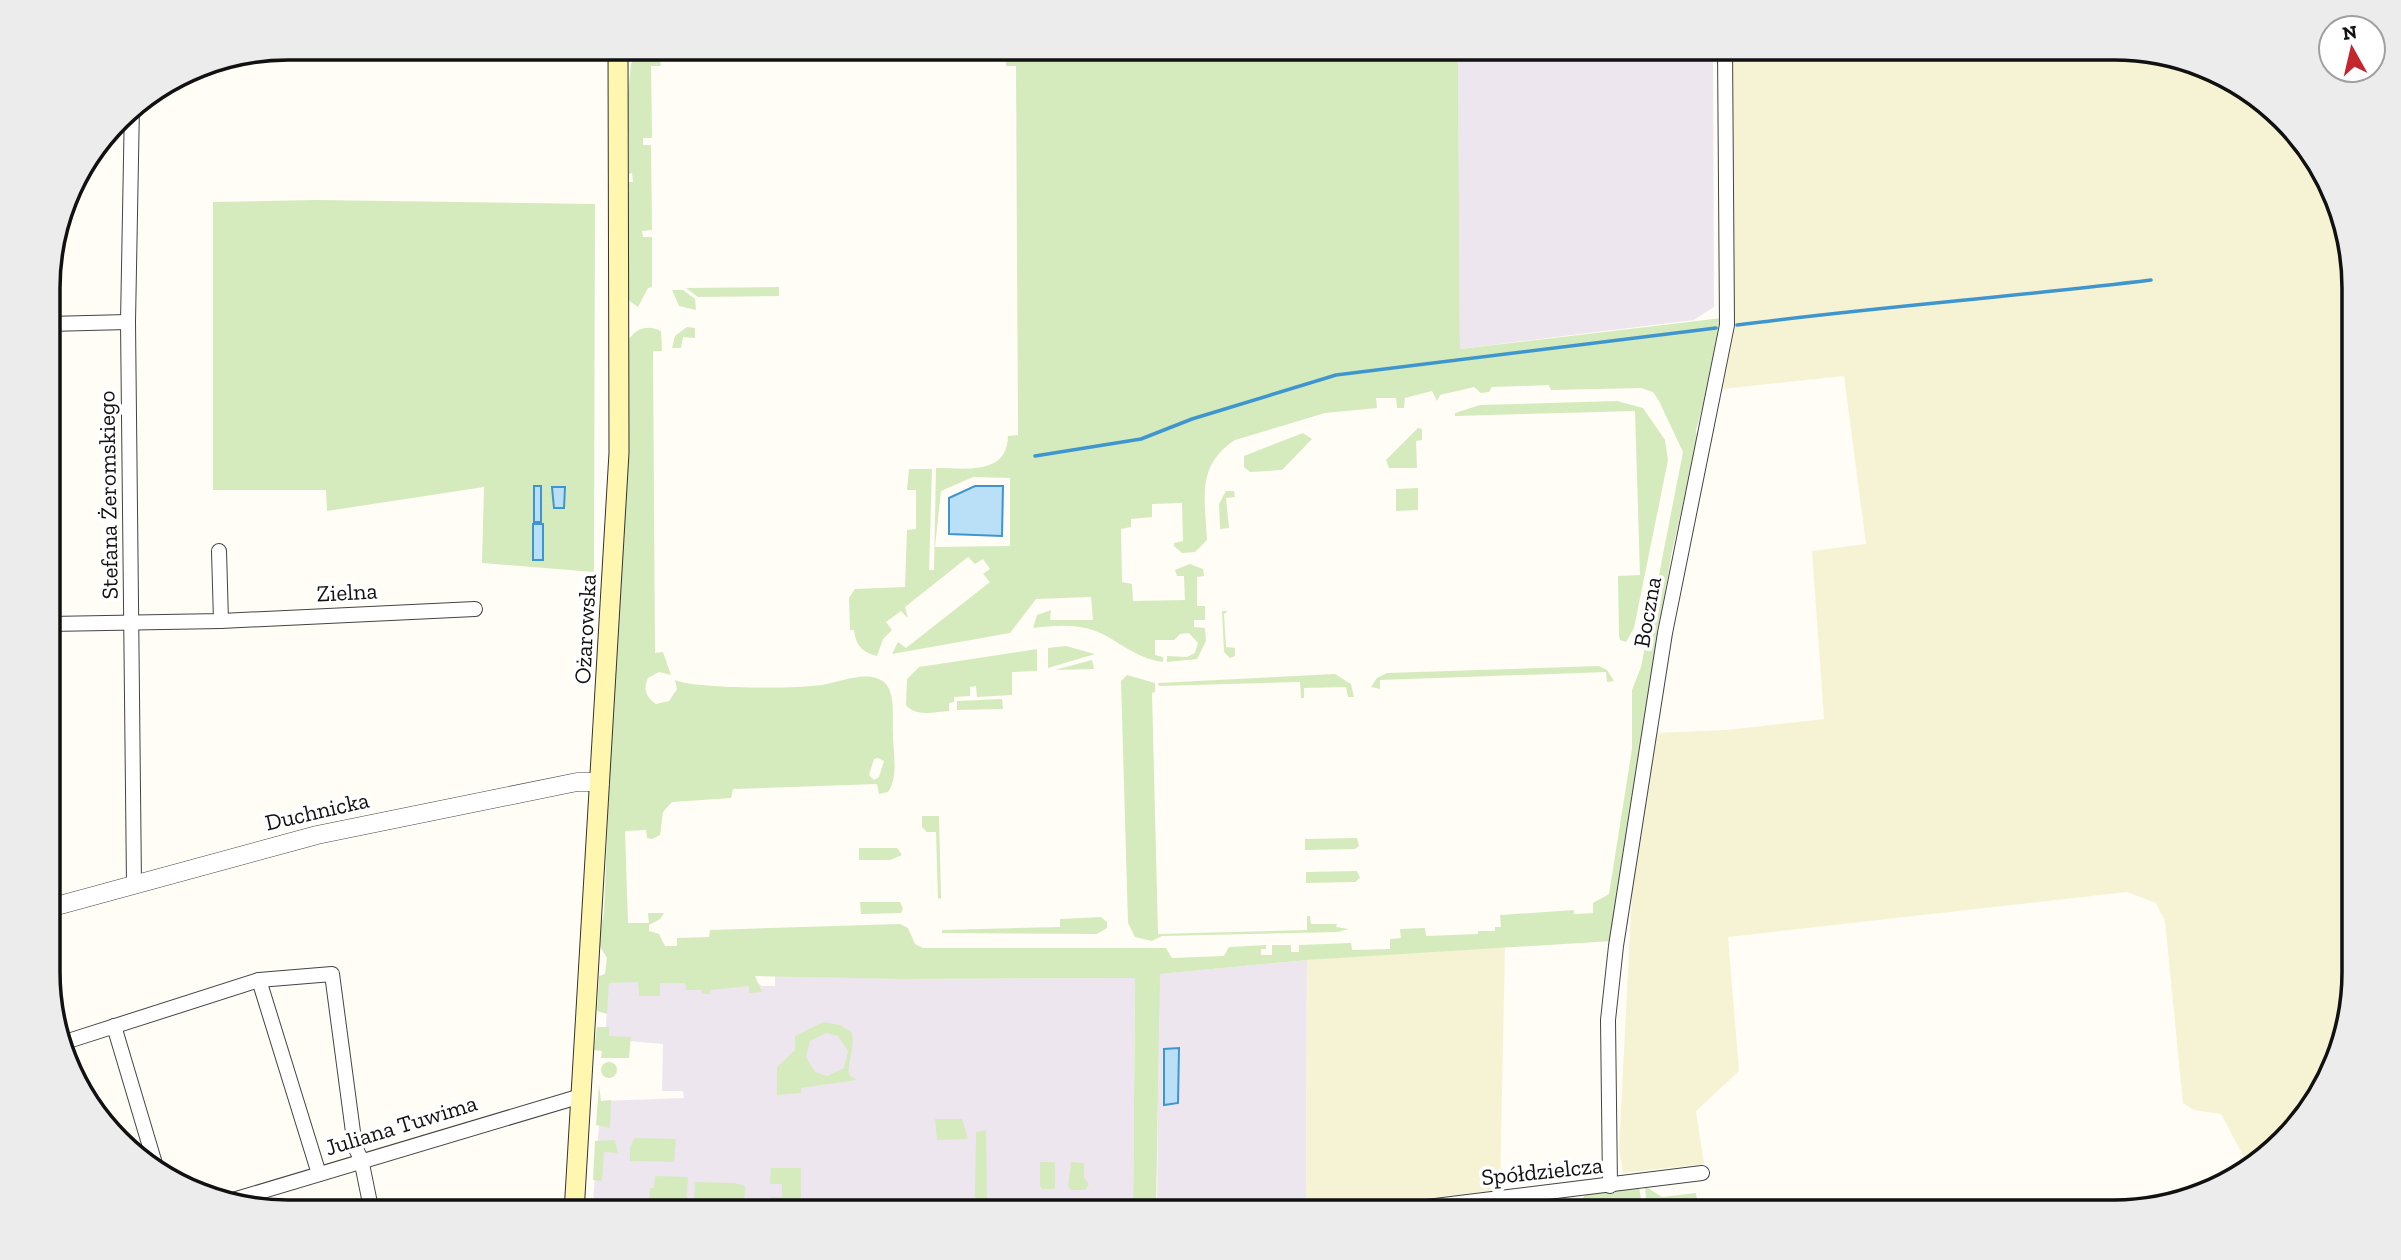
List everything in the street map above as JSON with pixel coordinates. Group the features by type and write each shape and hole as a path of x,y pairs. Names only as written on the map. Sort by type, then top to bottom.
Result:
{"main road":[{"name":"Ożarowska","path":"575,1200 618,453 618,60"}],"street":[{"name":"Boczna","path":"1610,1186 1608,1020 1616,946 1665,633 1727,325 1725,60"},
{"name":"Stefana Żeromskiego","path":"132,121 128,323 134,884"},
{"path":"60,324 128,323"},
{"path":"219,551 221,621"},
{"name":"Zielna","path":"60,624 221,621 475,609"},
{"name":"Duchnicka","path":"60,905 317,835 577,782 600,782"},
{"path":"70,1040 259,980 332,974 355,1147 361,1160 369,1200"},
{"path":"259,980 319,1174"},
{"path":"114,1026 153,1156"},
{"name":"Juliana Tuwima","path":"245,1196 581,1096"},
{"name":"Spółdzielcza","path":"1490,1200 1702,1173"}],"shaded area":[{"path":"1458,60 1713,60 1714,307 1694,320 1460,349"},
{"path":"1731,60 2143,61 2201,77 2240,98 2275,126 2294,149 2324,200 2340,258 2342,288 2342,972 2337,1017 2318,1073 2285,1123 2245,1158 2221,1114 2194,1110 2183,1103 2165,921 2156,903 2127,892 1728,937 1739,1071 1696,1111 1704,1164 1623,1173 1619,1149 1632,893 1656,733 1726,730 1824,719 1812,551 1866,544 1844,376 1721,389"},
{"path":"1505,946 1500,1190 1412,1200 1306,1200 1307,960"},
{"path":"1307,960 1306,1200 1157,1200 1159,974"},
{"path":"609,976 754,976 755,981 762,986 775,986 775,976 900,979 1135,978 1133,1200 593,1200 601,1101 684,1098 683,1091 662,1091 663,1044 605,1039"}],"green space":[{"path":"633,60 660,60 661,66 651,66 652,138 643,138 643,145 651,145 652,230 642,231 643,237 652,237 652,287 648,288 638,307 628,300 624,194 629,193 628,182 633,182 632,173 629,174 629,135 624,135"},
{"path":"1006,60 1458,60 1460,349 1722,318 1718,354 1696,430 1697,442 1671,556 1612,941 1307,960 1160,974 1156,1200 1133,1200 1135,978 900,979 755,976 762,992 749,993 749,986 710,990 710,994 702,994 701,990 686,990 685,983 660,983 660,996 639,996 638,982 609,983 607,1014 597,1011 599,976 605,974 607,958 598,943 604,912 627,342 641,329 661,331 662,351 653,351 655,653 663,652 671,675 659,672 648,678 646,692 650,699 656,704 669,701 677,689 675,680 723,687 769,688 821,685 870,677 877,678 888,687 893,706 894,772 888,792 879,794 877,784 733,789 731,798 672,802 663,812 660,835 652,839 647,838 646,830 625,831 628,923 649,923 648,913 664,913 660,919 649,925 649,931 659,934 665,946 677,946 677,938 709,937 710,930 900,924 908,928 915,944 923,948 1166,948 1172,958 1224,956 1229,947 1266,945 1266,949 1261,949 1261,955 1272,955 1272,945 1291,945 1291,952 1299,952 1299,945 1351,943 1352,950 1390,949 1390,939 1401,938 1400,929 1425,928 1426,936 1478,934 1478,931 1495,931 1495,927 1501,927 1500,915 1574,910 1574,914 1593,913 1593,903 1609,894 1632,749 1632,690 1641,667 1683,452 1659,401 1653,392 1641,388 1551,390 1549,385 1492,387 1489,392 1481,393 1474,387 1440,395 1437,401 1432,391 1405,398 1404,408 1397,408 1396,398 1376,398 1377,408 1325,413 1235,440 1223,450 1208,472 1205,497 1207,540 1195,552 1182,553 1174,546 1174,543 1183,541 1182,503 1152,504 1152,517 1131,519 1131,527 1121,529 1122,582 1132,584 1133,601 1185,600 1184,576 1177,576 1175,570 1190,564 1203,569 1204,576 1197,577 1197,606 1205,606 1205,620 1194,620 1194,627 1205,628 1206,641 1197,659 1167,662 1167,656 1187,657 1195,653 1198,643 1189,633 1180,634 1174,640 1155,640 1155,655 1163,657 1163,662 1141,656 1090,629 1062,626 1033,628 1037,615 1051,610 1050,620 1093,620 1091,597 1036,599 1010,633 892,654 898,642 906,648 990,582 983,574 990,569 983,559 975,564 968,557 905,607 908,618 901,611 886,622 892,630 883,639 877,656 867,652 858,644 854,630 850,630 849,598 855,589 905,587 907,530 916,529 916,490 907,490 909,469 932,469 929,570 934,570 936,468 971,468 992,464 1006,449 1008,436 1018,435 1016,66 1006,66","holes":["973,477 1010,478 1010,546 935,547 941,491","874,759 884,761 879,777 874,780 869,775"]},
{"path":"316,200 595,204 594,572 482,563 484,487 327,511 326,490 213,490 213,202"},
{"path":"779,287 779,296 698,297 686,288"},
{"path":"672,290 683,290 695,299 696,310 679,306"},
{"path":"687,327 695,328 695,338 683,337 681,348 672,348 675,336"},
{"path":"1617,401 1643,408 1665,440 1668,460 1634,628 1626,642 1620,640 1619,636 1618,576 1640,575 1635,411 1455,416 1455,413 1480,405"},
{"path":"1418,428 1422,429 1422,440 1416,441 1417,468 1389,468 1386,460"},
{"path":"1303,433 1312,439 1282,470 1250,472 1244,467 1244,456"},
{"path":"1418,488 1418,510 1396,511 1396,489"},
{"path":"1226,491 1234,491 1235,497 1226,498 1229,528 1220,529 1219,504"},
{"path":"1222,611 1228,611 1224,614 1226,647 1235,648 1235,656 1230,658 1224,652"},
{"path":"1066,646 1095,654 1048,668 1048,648"},
{"path":"1037,649 1037,671 1012,672 1012,695 977,697 976,686 970,687 970,696 954,697 954,702 949,703 949,711 920,712 906,705 907,679 919,667"},
{"path":"1092,660 1094,669 1055,670"},
{"path":"1599,666 1607,670 1614,681 1607,682 1606,672 1380,680 1380,689 1371,687 1377,678 1387,673"},
{"path":"1335,674 1351,684 1354,697 1348,697 1346,687 1304,688 1304,698 1301,698 1300,682 1159,686 1158,683"},
{"path":"1127,675 1155,683 1155,692 1152,693 1158,934 1307,930 1307,916 1310,916 1311,924 1337,924 1336,927 1349,929 1338,932 1162,936 1152,941 1135,937 1128,923 1121,681"},
{"path":"1002,699 1003,709 957,710 957,701"},
{"path":"922,816 939,816 941,898 938,899 936,832 927,832 922,827"},
{"path":"1357,838 1359,846 1355,849 1305,850 1305,839"},
{"path":"859,848 897,848 902,855 890,860 859,860"},
{"path":"1357,871 1360,878 1355,882 1306,883 1306,872"},
{"path":"860,902 900,902 903,909 901,913 861,914"},
{"path":"1101,917 1107,922 1107,928 1097,934 942,933 942,930 1060,927 1060,919"},
{"path":"823,1022 840,1025 852,1033 849,1075 857,1080 801,1088 801,1093 777,1095 777,1067 795,1050 795,1036","holes":["826,1033 838,1036 848,1051 844,1068 827,1076 815,1072 806,1057 810,1041"]},
{"path":"597,1027 609,1027 609,1036 631,1037 629,1058 601,1058 602,1051 594,1050"},
{"path":"606,1062 612,1062 617,1070 615,1076 606,1078 601,1073 601,1067"},
{"path":"599,1085 601,1101 611,1100 610,1128 596,1125"},
{"path":"935,1119 962,1119 968,1139 937,1140"},
{"path":"986,1130 987,1200 975,1200 976,1132"},
{"path":"635,1138 676,1139 674,1162 630,1161 630,1147"},
{"path":"615,1140 618,1153 604,1152 602,1181 593,1180 595,1141"},
{"path":"1040,1162 1055,1162 1055,1189 1042,1189 1040,1186"},
{"path":"1071,1162 1084,1163 1084,1178 1089,1184 1085,1190 1071,1190 1068,1186"},
{"path":"771,1168 801,1168 801,1200 770,1200 770,1197 782,1197 782,1184 770,1184"},
{"path":"655,1176 688,1177 687,1200 649,1200 650,1188 654,1188"},
{"path":"695,1183 735,1183 745,1186 744,1200 694,1200"},
{"path":"1645,1186 1662,1197 1696,1193 1697,1200 1581,1200 1585,1195 1639,1187 1641,1199 1646,1199"}],"water":[{"path":"534,486 541,486 541,522 534,522"},
{"path":"975,486 1003,486 1002,536 949,534 949,498"},
{"path":"552,487 565,487 564,508 554,508"},
{"path":"533,524 543,524 543,560 533,560"},
{"path":"1179,1048 1178,1103 1164,1105 1164,1049"}],"waterway":[{"path":"1737,325 2151,280"},
{"path":"1035,456 1141,439 1192,419 1336,375 1716,328"}]}
